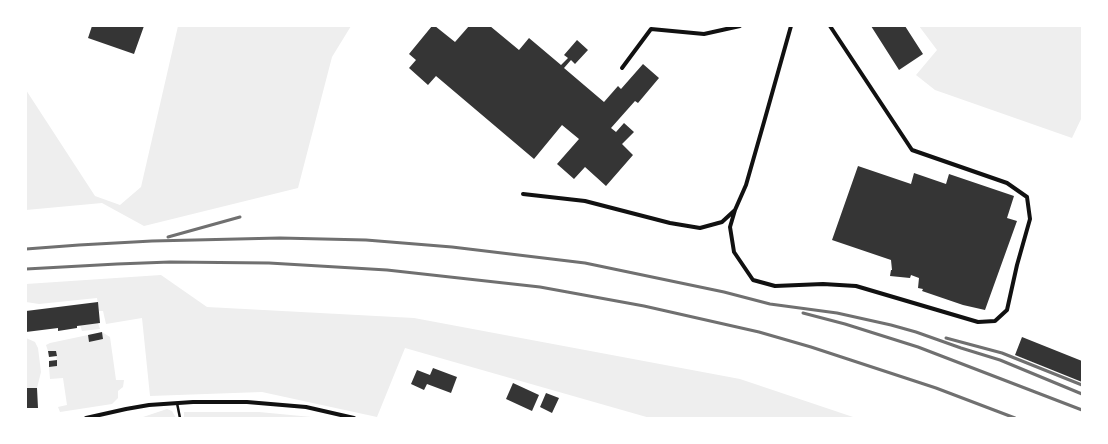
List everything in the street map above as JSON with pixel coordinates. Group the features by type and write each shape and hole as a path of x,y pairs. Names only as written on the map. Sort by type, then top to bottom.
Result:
{"street":[{"path":"622,68 651,29 704,34 740,26"},
{"path":"791,26 746,185 735,210 730,227 734,252 753,280 775,286 823,284 856,286 978,322 995,321 1007,310 1017,265 1030,219 1026,197 1008,183 912,150 830,26"},
{"path":"523,194 585,201 670,224 700,228 722,222 735,210"},
{"path":"86,418 134,407 177,403 248,402 285,404 323,410 354,418"}],"lane":[{"path":"177,403 180,418"}],"shaded area":[{"path":"178,26 351,26 332,57 298,188 144,226 102,203 26,210 26,90 95,196 120,205 141,187"},
{"path":"919,26 1082,26 1082,117 1072,138 935,90 916,75 937,50"},
{"path":"161,275 207,307 414,318 740,379 856,418 650,418 405,348 377,417 262,392 150,396 142,318 106,324 103,311 99,311 97,298 39,304 26,302 26,284"},
{"path":"98,323 100,329 82,331 80,325"},
{"path":"102,332 110,337 116,380 124,380 123,387 118,391 118,398 112,404 60,412 58,407 67,405 63,378 50,379 49,367 57,366 56,351 48,351 46,345 88,335 89,342 103,339"},
{"path":"26,338 35,342 38,348 41,372 37,388 27,388"},
{"path":"167,409 172,411 176,418 140,418"},
{"path":"184,412 259,412 322,418 184,418"}],"building":[{"path":"92,26 144,26 134,54 88,38"},
{"path":"432,26 435,26 455,42 469,26 490,26 519,50 529,38 561,65 568,58 564,55 577,40 588,50 575,64 571,60 564,68 604,102 618,86 621,89 643,64 659,78 638,103 635,101 611,128 616,132 624,123 634,132 622,144 633,155 606,186 585,167 574,179 557,164 579,139 562,125 534,159 436,76 428,85 409,68 416,60 409,54"},
{"path":"871,26 905,26 923,54 899,70"},
{"path":"858,166 911,184 914,173 946,184 949,174 1014,196 1007,218 1017,221 985,310 963,305 922,291 923,289 918,288 919,278 911,275 910,278 890,276 892,270 891,260 832,240"},
{"path":"98,302 100,323 77,326 77,328 58,331 58,328 26,332 26,311"},
{"path":"102,332 103,339 89,342 88,335"},
{"path":"1022,337 1082,361 1082,382 1015,355"},
{"path":"48,351 56,351 57,356 49,357"},
{"path":"57,360 57,366 49,367 49,361"},
{"path":"433,368 457,377 451,393 427,384 424,390 411,384 417,370 430,375"},
{"path":"513,383 539,395 532,411 506,399"},
{"path":"26,388 37,388 38,408 26,408"},
{"path":"546,393 559,398 552,413 540,407"}],"railway":[{"path":"168,237 240,217"},
{"path":"26,249 152,241 280,238 366,240 452,247 585,263 724,292 770,304 837,313 891,325 1000,360 1082,394"},
{"path":"26,269 170,262 269,263 387,270 540,287 644,306 759,332 811,347 936,388 1015,418"},
{"path":"803,313 845,324 918,347 1082,410"},
{"path":"946,338 1002,353 1082,385"}]}
